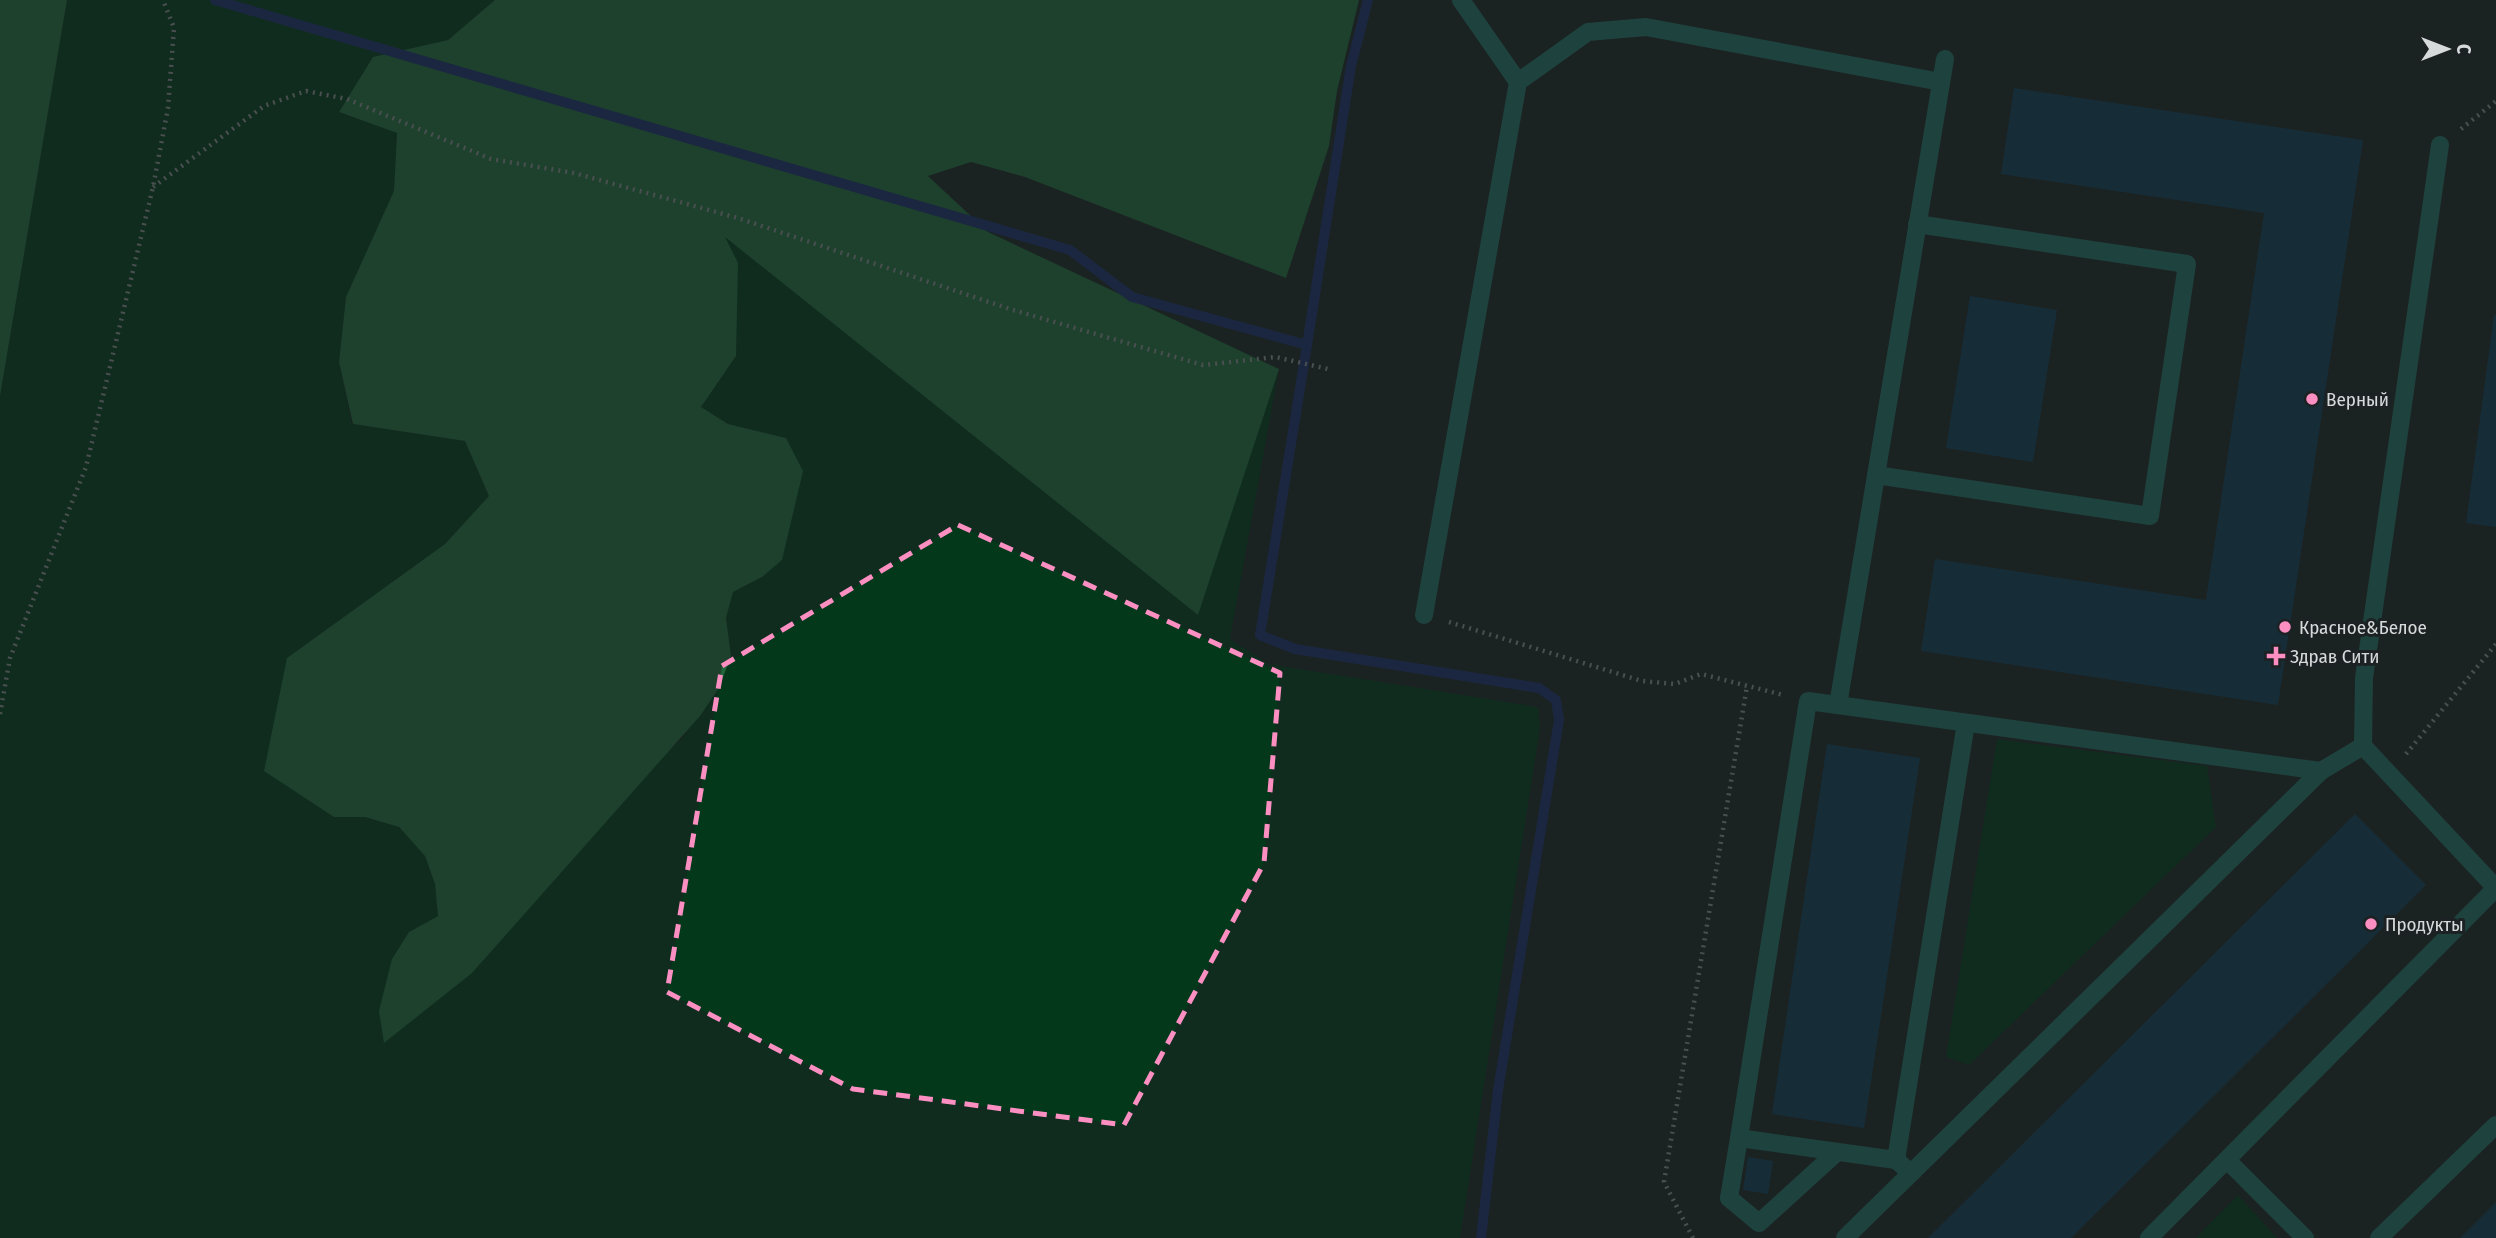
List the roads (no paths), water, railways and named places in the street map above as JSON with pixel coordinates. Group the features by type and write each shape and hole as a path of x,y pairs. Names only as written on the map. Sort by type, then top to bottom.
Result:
{"lane":[{"path":"1461,0 1518,82"},
{"path":"1424,615 1518,82 1588,32 1646,27 1941,82"},
{"path":"1838,705 1945,59"},
{"path":"2149,1238 2496,888 2363,746 2364,678 2440,145"},
{"path":"1876,475 2150,516 2187,264 1917,224"},
{"path":"1837,1152 1759,1223 1729,1198 1808,701 2321,771"},
{"path":"1896,1160 1966,723"},
{"path":"1845,1238 2321,771 2363,746"},
{"path":"2378,1238 2496,1125"},
{"path":"1739,1138 1896,1160 1911,1173"},
{"path":"2228,1161 2305,1238"}],"waterway":[{"path":"215,0 1070,250 1132,297 1307,345 1260,635 1295,649 1539,688 1556,700 1559,720 1498,1090 1481,1238"},
{"path":"1307,345 1351,66 1368,0"}],"place":[{"name":"Верный","path":"2312,399"},
{"name":"Красное&Белое","path":"2285,627"},
{"name":"Здрав Сити","path":"2276,656"},
{"name":"Продукты","path":"2371,924"}]}
